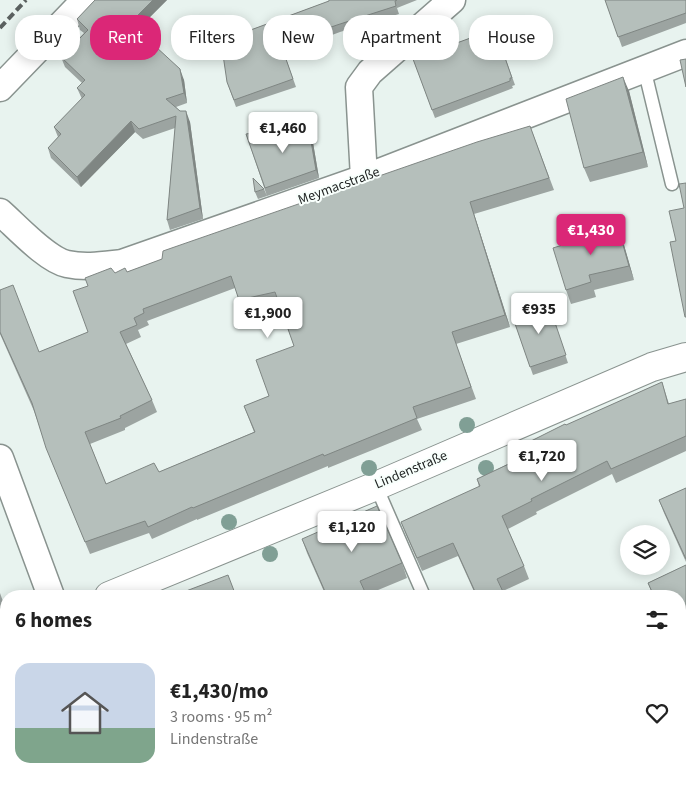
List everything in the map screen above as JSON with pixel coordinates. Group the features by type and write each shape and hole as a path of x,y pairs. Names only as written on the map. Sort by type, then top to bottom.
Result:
{"main road":[{"name":"Lindenstraße","path":"124,590 376,486 652,367 686,357"}],"street":[{"path":"0,88 85,0"},
{"path":"364,178 359,87 370,72 452,0"},
{"name":"Meymacstraße","path":"0,212 47,254 65,264 89,267 122,263 364,178 644,68 686,54"},
{"path":"0,458 49,590"}],"lane":[{"path":"644,68 672,184"},
{"path":"376,486 421,590"}],"building":[{"path":"95,0 153,0 138,15 90,15 90,60 161,60 161,52 180,69 184,93 166,99 180,111 186,111 200,208 167,220 176,116 139,129 131,121 77,177 48,148 61,134 54,127 85,95 77,88 85,80 64,60 80,60 80,38 88,30 80,22 80,16"},
{"path":"397,0 395,1 396,6 368,15 343,15 343,23 333,26 333,15 291,15 329,1"},
{"path":"605,0 686,0 686,13 618,37"},
{"path":"263,25 263,60 286,60 293,79 234,100 227,82 224,60 253,60 253,29"},
{"path":"469,39 469,60 506,60 512,78 510,78 510,81 432,110 413,60 459,60 459,42"},
{"path":"686,59 686,87 680,60"},
{"path":"623,77 643,152 584,168 566,99"},
{"path":"308,124 316,170 265,188 246,134"},
{"path":"530,126 549,178 470,202 505,315 452,332 471,387 413,407 417,418 192,507 148,527 145,521 85,542 46,448 32,403 0,332 0,290 13,285 39,352 88,332 73,291 88,286 85,278 111,268 115,273 125,268 127,272 162,259 163,251 477,142","holes":["231,276 239,300 275,292 294,346 256,360 269,396 244,406 255,432 159,472 154,463 106,484 85,432 121,418 120,416 152,400 120,332 137,325 134,318 144,313 143,309"]},
{"path":"253,178 264,189 255,192"},
{"path":"686,183 685,317 670,242 676,241 669,211 684,208 679,184"},
{"path":"617,224 629,266 589,275 591,282 566,290 553,248 569,243 568,239"},
{"path":"548,302 566,355 530,367 512,315"},
{"path":"662,382 668,404 686,399 686,436 611,469 607,461 531,499 532,501 502,516 524,566 497,579 502,590 474,590 453,543 417,558 401,522 480,486 477,479 532,453 527,443"},
{"path":"686,488 686,559 659,500"},
{"path":"377,506 402,563 360,581 364,590 324,590 302,539"},
{"path":"686,565 686,590 651,590 648,583 665,575 670,575 670,573"},
{"path":"228,575 234,590 189,590"}],"railway":[{"path":"0,28 26,0"}]}
